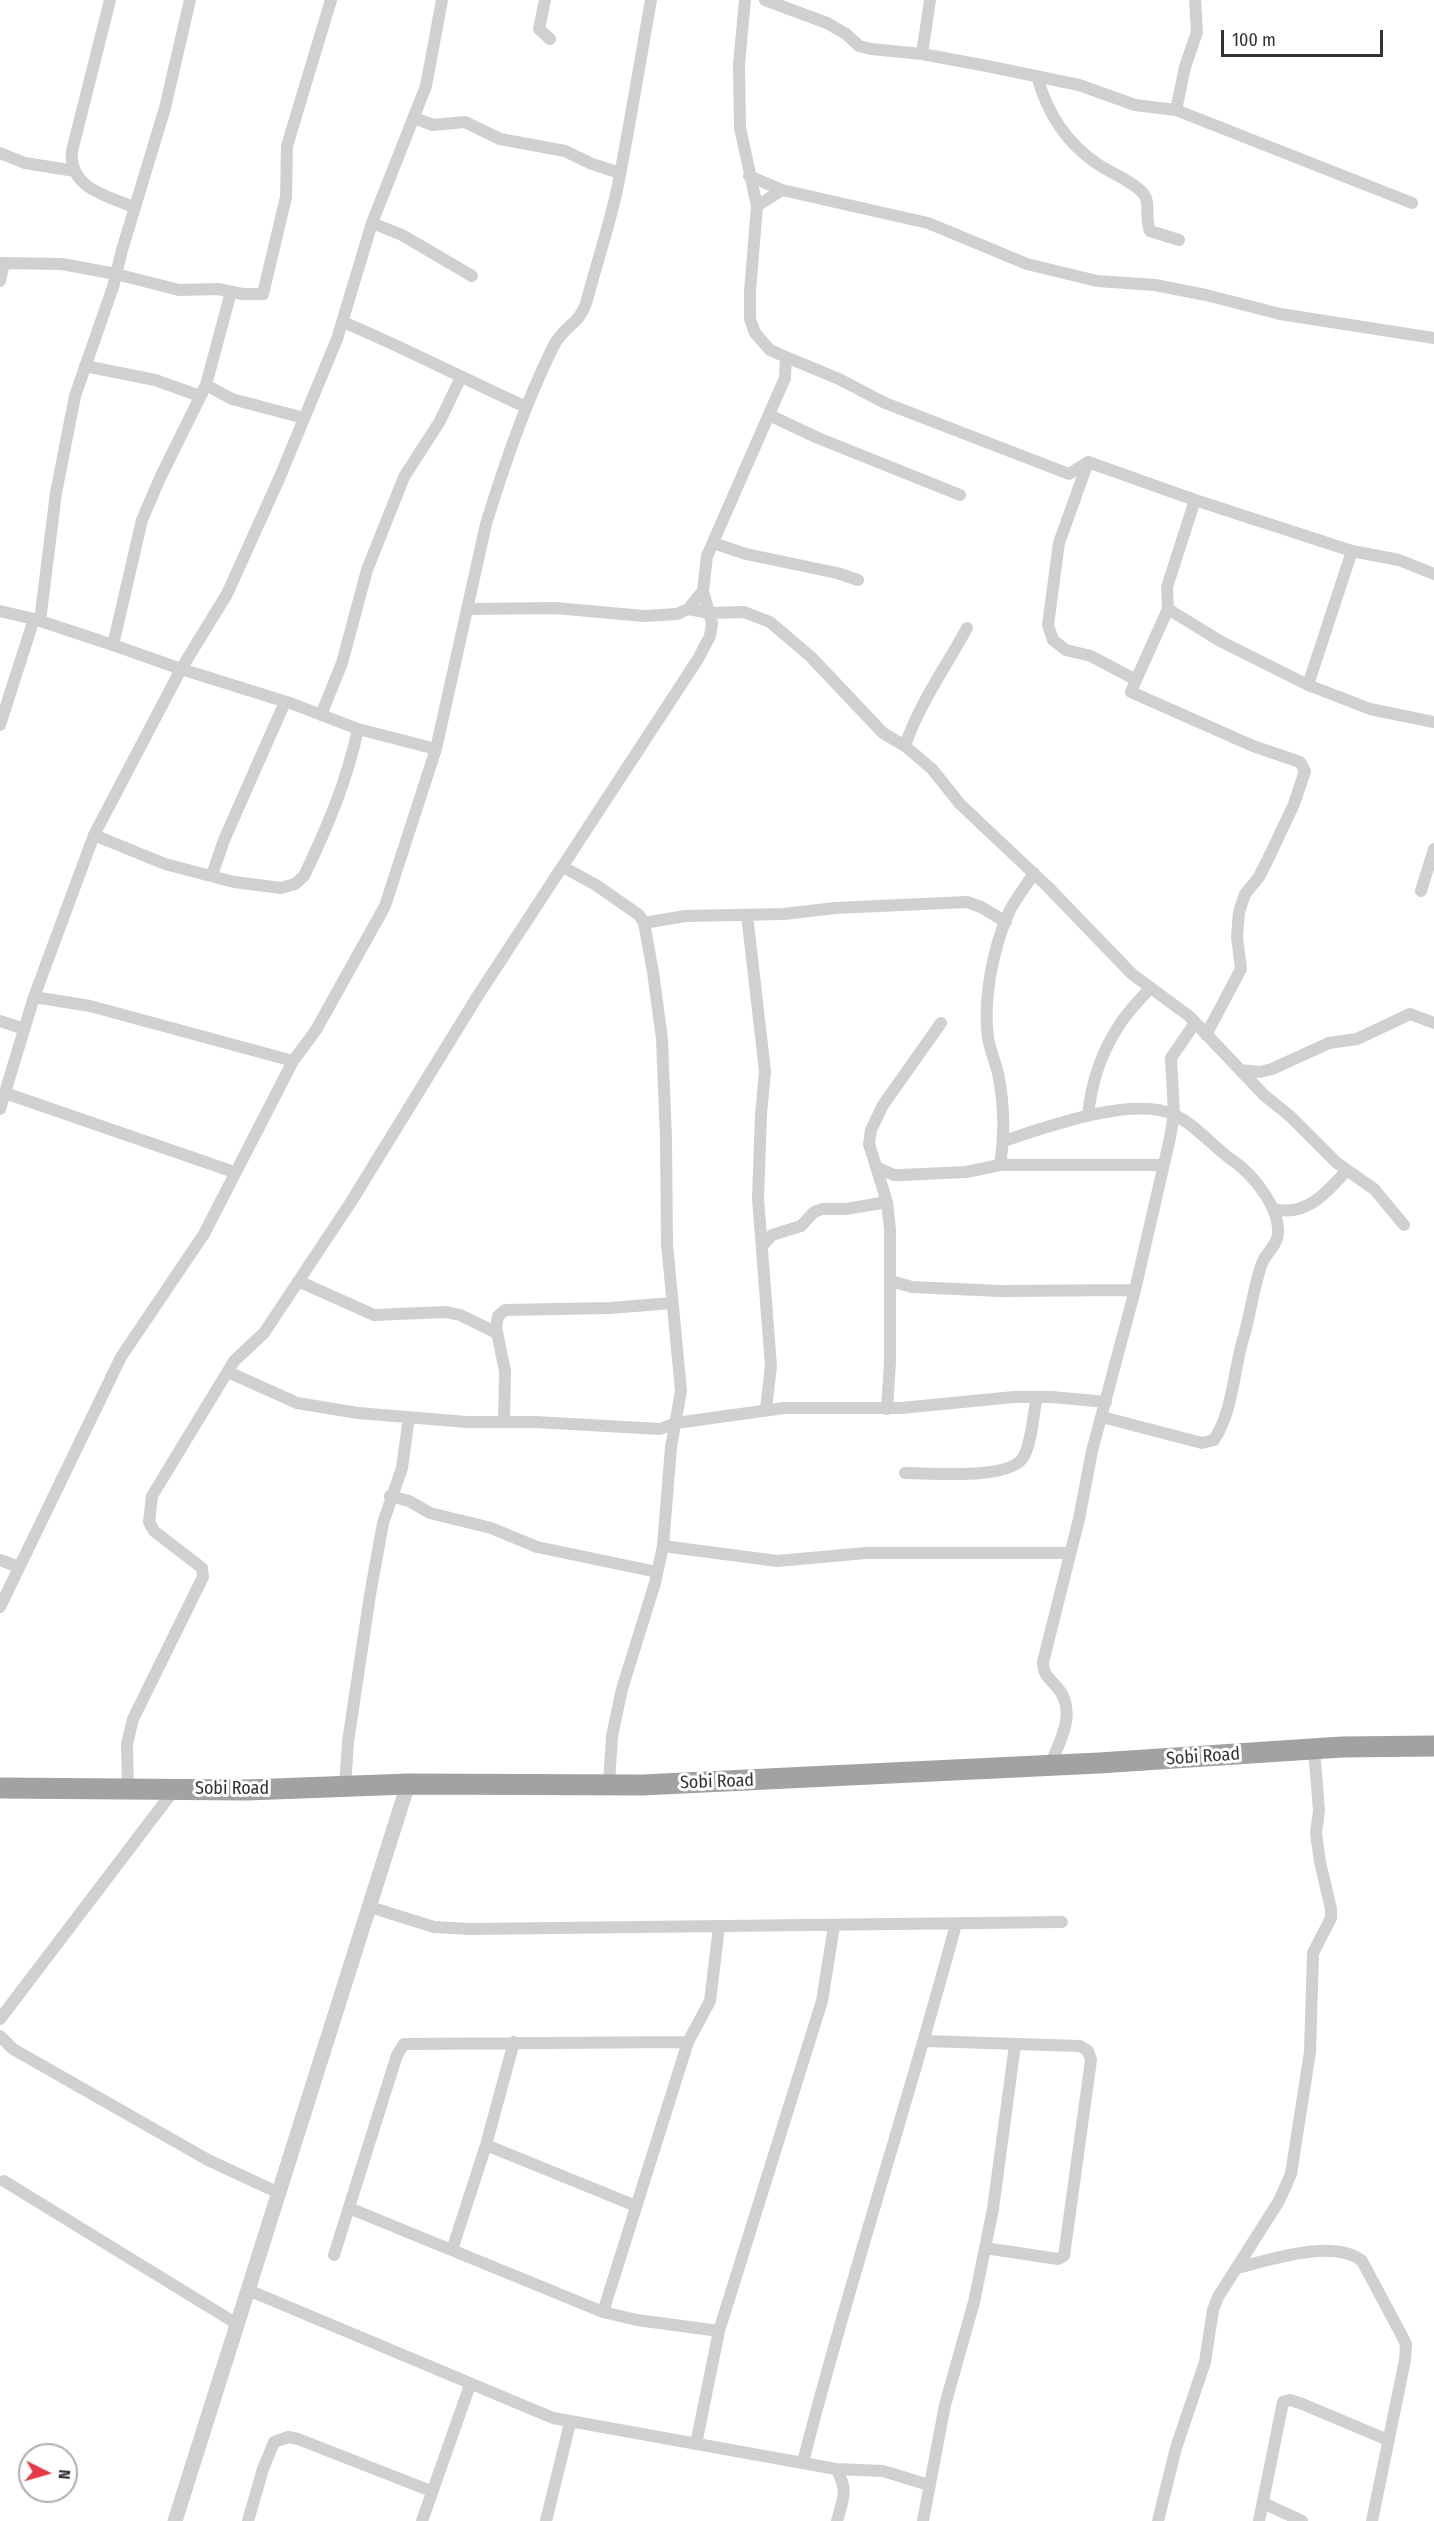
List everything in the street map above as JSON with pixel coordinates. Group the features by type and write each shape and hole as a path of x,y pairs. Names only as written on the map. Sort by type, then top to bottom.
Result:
{"highway":[{"name":"Sobi Road","path":"0,1788 174,1790 408,1784 755,1781 1050,1766 1342,1747 1434,1746"}],"street":[{"path":"110,0 72,151 72,166 90,190 134,207"},
{"path":"0,725 37,620 56,493 75,396 116,274 165,108 190,0"},
{"path":"0,281 2,263 62,264 116,274 179,290 205,288 258,296 263,294 286,197 287,146 331,0"},
{"path":"0,1109 34,997 94,835 181,669 227,594 343,322 372,223 426,86 442,0"},
{"path":"545,0 539,29 550,39"},
{"path":"0,1606 121,1357 204,1234 293,1061 316,1030 385,906 436,749 486,524 526,407 559,336 577,322 583,314 620,173 651,0"},
{"path":"745,0 739,64 740,128 757,206 750,291 750,319 755,333 770,350 839,379 913,415 1069,474 1088,462"},
{"path":"765,0 827,22 859,46 922,54 1037,76 1079,86 1136,105 1176,110 1412,202"},
{"path":"922,54 930,0"},
{"path":"1176,110 1185,67 1197,32 1195,0"},
{"path":"1037,76 1043,98 1052,116 1074,145 1098,164 1143,193 1148,206 1150,231 1179,240"},
{"path":"414,118 433,125 465,122 500,139 566,151 592,164 620,173"},
{"path":"0,153 25,163 75,171"},
{"path":"749,176 782,190 928,224 1028,264 1097,281 1155,285 1280,314 1434,338"},
{"path":"757,206 782,190"},
{"path":"372,223 402,235 472,276"},
{"path":"113,645 142,520 203,390 231,292"},
{"path":"343,322 423,357 526,407"},
{"path":"128,1790 127,1744 133,1719 203,1577 202,1568 154,1531 149,1522 152,1496 234,1361 264,1333 351,1202 477,997 698,659 710,636 712,623 703,591 707,556 785,378 786,357"},
{"path":"84,366 203,390 304,418"},
{"path":"785,378 812,369"},
{"path":"321,715 342,663 367,570 404,477 440,421 461,377"},
{"path":"769,415 818,438 960,495"},
{"path":"1088,462 1195,500 1352,551 1400,560 1434,574"},
{"path":"1088,462 1059,543 1048,625 1053,640 1066,650 1091,656 1136,680"},
{"path":"1195,500 1167,587 1168,609 1131,692 1253,746 1300,762 1305,771 1294,804 1270,855 1259,877 1245,894 1239,912 1237,937 1241,969 1206,1035"},
{"path":"713,543 746,555 837,573 858,580"},
{"path":"1308,685 1352,551"},
{"path":"468,609 555,608 644,616 677,614 688,609 703,591"},
{"path":"688,609 710,613 744,612 770,622 811,657 883,733 905,746 932,769 960,804 1034,873 1132,974 1195,1023 1337,1164 1374,1189 1404,1225"},
{"path":"1168,609 1220,641 1308,685 1370,710 1434,722"},
{"path":"0,611 37,620 113,645 285,702 358,729 436,749"},
{"path":"905,746 911,726 926,697 967,628"},
{"path":"212,875 224,840 285,702"},
{"path":"94,835 165,864 234,882 281,888 296,884 304,876 337,803 351,761 358,729"},
{"path":"1421,891 1434,849"},
{"path":"563,867 639,915 644,922 662,1039 667,1244 681,1390 666,1489 663,1546 622,1689 612,1736 609,1784"},
{"path":"1000,1165 1004,1141 998,1076 988,1039 989,990 999,940 1010,911 1034,873"},
{"path":"644,922 685,916 747,915 967,902 981,907 1006,922"},
{"path":"747,915 765,1071 758,1198 771,1366 766,1409"},
{"path":"1088,1116 1093,1085 1103,1057 1120,1024 1150,988"},
{"path":"34,997 90,1006 293,1061"},
{"path":"1240,1070 1260,1072 1272,1069 1329,1043 1357,1039 1410,1014 1434,1023"},
{"path":"0,1021 24,1029"},
{"path":"887,1408 891,1281 886,1197 869,1144 871,1130 889,1097 941,1023"},
{"path":"1050,1766 1065,1725 1067,1709 1066,1699 1043,1670 1043,1662 1092,1451 1135,1290 1174,1114 1171,1058 1195,1023"},
{"path":"5,1093 234,1172"},
{"path":"1004,1141 1088,1116 1131,1108 1174,1114 1194,1127 1256,1181 1274,1209 1278,1234 1275,1245 1264,1259 1241,1344 1232,1397 1214,1440 1202,1443 1102,1417"},
{"path":"876,1167 894,1175 966,1172 1000,1165 1162,1165"},
{"path":"1274,1209 1285,1212 1317,1202 1347,1170"},
{"path":"886,1197 894,1175"},
{"path":"763,1245 772,1235 801,1226 814,1212 822,1209 846,1209 886,1197"},
{"path":"298,1281 374,1315 446,1312 460,1315 497,1333"},
{"path":"891,1281 912,1287 1000,1291 1135,1290"},
{"path":"891,1305 912,1287"},
{"path":"504,1422 505,1371 497,1333 498,1316 505,1310 610,1308 672,1303"},
{"path":"228,1372 297,1403 358,1413 467,1422 660,1429 676,1423 766,1409 887,1408 1037,1397 1106,1402"},
{"path":"905,1473 980,1473 1016,1465 1024,1457 1037,1397"},
{"path":"345,1786 348,1742 383,1523 390,1496 402,1468 410,1417"},
{"path":"390,1496 409,1502 430,1513 491,1528 537,1546 657,1572"},
{"path":"663,1546 777,1561 866,1553 1070,1553"},
{"path":"0,1560 19,1567"},
{"path":"1158,2521 1176,2448 1205,2362 1213,2310 1218,2297 1279,2201 1291,2174 1310,2052 1313,1953 1331,1918 1316,1833 1319,1811 1314,1749"},
{"path":"175,2521 408,1784"},
{"path":"0,2019 174,1790"},
{"path":"370,1907 434,1927 470,1929 1062,1922"},
{"path":"803,2462 823,2382 925,2041 956,1924"},
{"path":"696,2444 719,2331 822,2001 834,1926"},
{"path":"603,2312 688,2042 710,2001 719,1927"},
{"path":"0,2036 13,2049 208,2160 279,2193"},
{"path":"925,2041 1080,2046 1089,2051 1091,2060 1062,2258 985,2248"},
{"path":"452,2250 486,2145 514,2042"},
{"path":"334,2254 401,2046 413,2043 688,2042"},
{"path":"923,2521 945,2405 974,2302 993,2209 1015,2045"},
{"path":"486,2145 636,2206"},
{"path":"4,2181 237,2324"},
{"path":"349,2208 603,2312 637,2320 719,2331"},
{"path":"1237,2268 1303,2252 1353,2254 1362,2261 1406,2344 1405,2360 1372,2521"},
{"path":"248,2290 470,2385 570,2423 836,2469 883,2471 929,2485"},
{"path":"422,2521 470,2385"},
{"path":"1259,2521 1283,2402 1290,2400 1300,2403 1388,2440"},
{"path":"546,2521 570,2423"},
{"path":"248,2521 263,2469 274,2442 288,2437 362,2462 431,2491"},
{"path":"836,2469 844,2482 837,2521"},
{"path":"1263,2503 1302,2521"}]}
